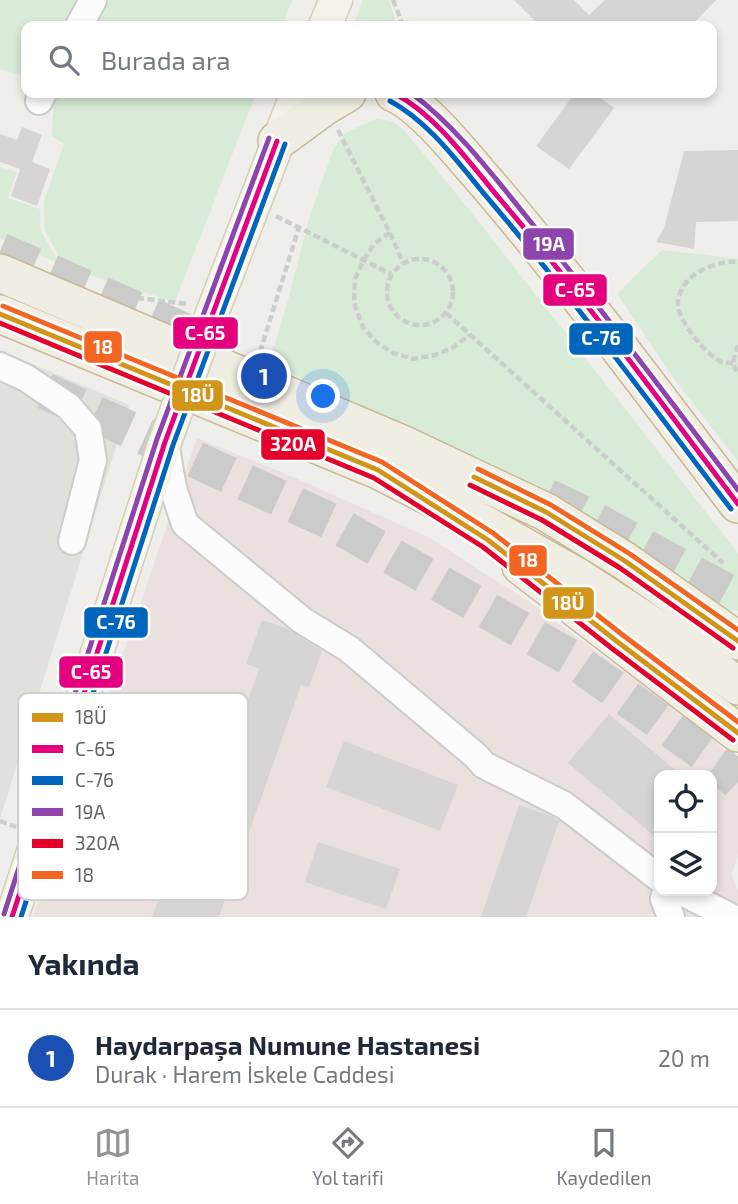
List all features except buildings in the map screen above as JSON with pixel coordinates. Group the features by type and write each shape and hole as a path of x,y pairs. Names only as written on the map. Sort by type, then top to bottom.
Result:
{"highway":[{"path":"404,98 450,141 525,229 738,504"},
{"path":"277,141 325,106 340,106"},
{"path":"0,273 404,445 545,512 625,561 738,641"},
{"path":"0,314 378,470 480,522 576,576 667,635 738,686"},
{"path":"378,470 488,540 735,732"}],"main road":[{"path":"327,21 336,0"},
{"path":"84,693 165,442 295,98"},
{"path":"12,917 18,898"}],"street":[{"path":"82,21 93,0"},
{"path":"0,366 26,378 68,406 88,429 93,460 72,541"},
{"path":"165,442 173,488 185,524 303,621 349,649 484,765 564,805 654,874"},
{"path":"665,896 671,917"},
{"path":"690,896 731,917"}],"path":[{"path":"393,0 401,21"},
{"path":"340,106 403,263"},
{"path":"254,205 391,274"},
{"path":"251,379 299,227"},
{"path":"390,233 375,243 355,279 354,303 363,327 375,341 393,352 413,359 454,348 469,335"},
{"path":"423,258 433,261 449,274 453,284 451,304 438,320 417,326 407,323 391,309 386,289 391,274 403,263 423,258"},
{"path":"733,363 722,362 707,352 694,337 678,307 681,290 692,276 722,263 738,262"},
{"path":"446,313 723,563"},
{"path":"738,345 733,363 738,374"}],"shaded area":[{"path":"0,350 129,405 39,693 18,693 18,761 0,819"},
{"path":"197,438 428,537 528,601 687,715 738,763 738,854 732,875 738,891 738,917 33,917 39,900 248,900 248,693 110,693"}],"green space":[{"path":"0,0 78,0 66,21 21,21 21,75 0,69"},
{"path":"84,0 292,0 284,21 71,21"},
{"path":"363,0 389,0 396,21 355,21"},
{"path":"54,98 254,98 175,302 64,267 44,229 44,201 64,144 52,136"},
{"path":"376,119 392,121 405,131 738,553 738,611 725,610 408,427 269,363 309,219 332,152 345,133"},
{"path":"0,167 17,172 8,198 40,209 41,231 60,264 0,238"},
{"path":"662,250 738,259 738,461 675,380 617,294"}],"tunnel":[{"path":"0,251 227,351"},
{"path":"45,391 330,521 569,657 718,763 738,782"},
{"path":"547,497 738,598"}],"transit line":[{"name":"C-65","path":"402,98 438,127 530,235 738,504"},
{"name":"19A","path":"418,98 444,121 489,170 738,490"},
{"name":"C-76","path":"390,101 419,121 457,160 583,315 731,509"},
{"name":"19A","path":"75,693 157,439 269,138"},
{"name":"C-65","path":"84,693 165,442 277,141"},
{"name":"C-76","path":"93,693 173,445 285,144"},
{"name":"18","path":"3,306 382,462 493,533 738,722"},
{"name":"18Ü","path":"0,314 378,470 488,540 738,733"},
{"name":"320A","path":"0,323 374,478 483,547 733,740"},
{"name":"18","path":"478,469 551,505 630,554 738,630"},
{"name":"18Ü","path":"474,477 546,512 625,561 738,641"},
{"name":"320A","path":"470,485 542,520 620,568 733,648"},
{"name":"19A","path":"4,914 18,871"},
{"name":"C-65","path":"12,917 18,898"},
{"name":"C-76","path":"21,917 26,900"}],"place":[{"name":"Haydarpaşa Numune Hastanesi","path":"264,376"}]}
